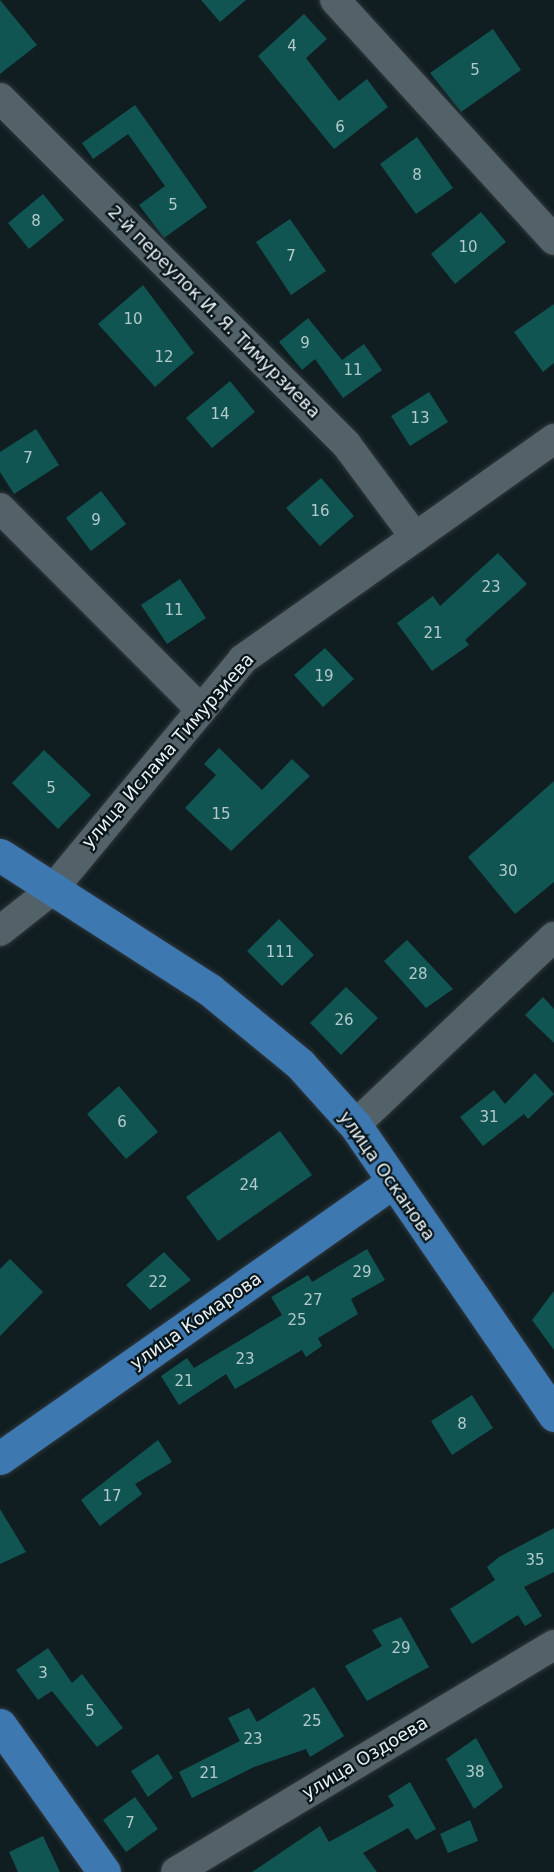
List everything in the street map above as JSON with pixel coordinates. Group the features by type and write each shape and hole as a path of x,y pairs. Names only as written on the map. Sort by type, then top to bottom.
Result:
{"main road":[{"name":"улица Осканова","path":"0,855 210,990 300,1064 355,1125 392,1184 554,1415"},
{"name":"улица Комарова","path":"0,1458 392,1184"},
{"path":"0,1725 104,1872"}],"street":[{"path":"335,0 554,240"},
{"name":"2-й переулок И. Я. Тимурзиева","path":"0,98 346,444 415,537"},
{"name":"улица Ислама Тимурзиева","path":"0,931 53,890 243,659 554,439"},
{"path":"0,508 201,710"},
{"path":"355,1125 554,937"},
{"name":"улица Оздоева","path":"176,1872 554,1645"}],"building":[{"path":"0,0 37,45 0,74"},
{"path":"201,0 246,0 220,22"},
{"path":"304,14 327,39 306,58 339,101 367,79 388,107 334,149 258,56"},
{"path":"493,29 521,70 461,112 430,73"},
{"path":"135,105 207,207 164,238 139,205 165,186 128,134 93,159 82,143"},
{"path":"417,137 453,188 416,214 380,164"},
{"path":"43,194 64,220 29,249 8,223"},
{"path":"481,212 506,242 455,284 431,254"},
{"path":"290,219 326,271 291,295 256,242"},
{"path":"143,285 194,353 155,387 98,324"},
{"path":"554,304 554,363 543,372 514,332"},
{"path":"308,318 342,360 364,344 382,370 343,398 315,359 302,370 279,342"},
{"path":"230,381 255,412 212,448 186,418"},
{"path":"429,392 448,422 410,446 391,416"},
{"path":"36,429 59,465 14,494 0,472 0,452"},
{"path":"321,478 354,516 320,546 286,508"},
{"path":"101,491 126,524 91,551 66,518"},
{"path":"498,553 527,584 465,640 469,645 432,671 397,623 433,596 440,606"},
{"path":"180,579 206,618 167,644 141,605"},
{"path":"325,648 354,679 323,707 294,675"},
{"path":"219,748 262,790 292,759 310,776 231,851 185,808 216,775 204,764"},
{"path":"44,750 91,795 58,829 12,783"},
{"path":"554,781 554,882 515,914 468,857"},
{"path":"279,919 314,955 282,986 247,951"},
{"path":"407,940 453,989 426,1008 384,961"},
{"path":"346,987 378,1018 341,1055 310,1023"},
{"path":"543,997 554,1009 554,1043 525,1015"},
{"path":"535,1073 554,1094 528,1119 524,1114 483,1146 460,1117 494,1090 505,1104"},
{"path":"119,1086 158,1132 126,1159 87,1114"},
{"path":"280,1131 312,1175 218,1241 186,1197"},
{"path":"367,1249 385,1280 351,1299 358,1314 318,1338 322,1346 306,1357 302,1350 235,1389 226,1374 179,1405 161,1376 187,1358 194,1368 282,1315 271,1297 308,1275 312,1282"},
{"path":"164,1252 191,1280 150,1310 126,1285"},
{"path":"10,1259 43,1292 0,1336 0,1269"},
{"path":"554,1291 554,1350 532,1320"},
{"path":"472,1395 493,1428 452,1455 431,1421"},
{"path":"158,1440 172,1462 135,1484 142,1494 100,1526 81,1500"},
{"path":"0,1509 26,1552 0,1564"},
{"path":"554,1528 554,1572 524,1587 542,1616 525,1626 518,1615 472,1644 450,1609 495,1580 487,1567 499,1557"},
{"path":"401,1617 429,1667 367,1701 345,1666 382,1646 372,1630"},
{"path":"48,1648 72,1683 82,1674 123,1728 97,1747 52,1691 38,1700 16,1670"},
{"path":"314,1687 344,1736 310,1757 306,1749 254,1767 192,1798 179,1772 240,1741 228,1718 249,1708 257,1722"},
{"path":"476,1738 503,1787 474,1809 446,1759"},
{"path":"158,1754 173,1778 148,1797 131,1771"},
{"path":"410,1782 436,1829 416,1840 408,1828 363,1853 377,1872 252,1872 320,1826 329,1842 394,1806 388,1796"},
{"path":"135,1797 158,1829 126,1852 103,1820"},
{"path":"470,1820 478,1841 448,1853 440,1834"},
{"path":"43,1836 60,1872 18,1872 9,1852"}]}
